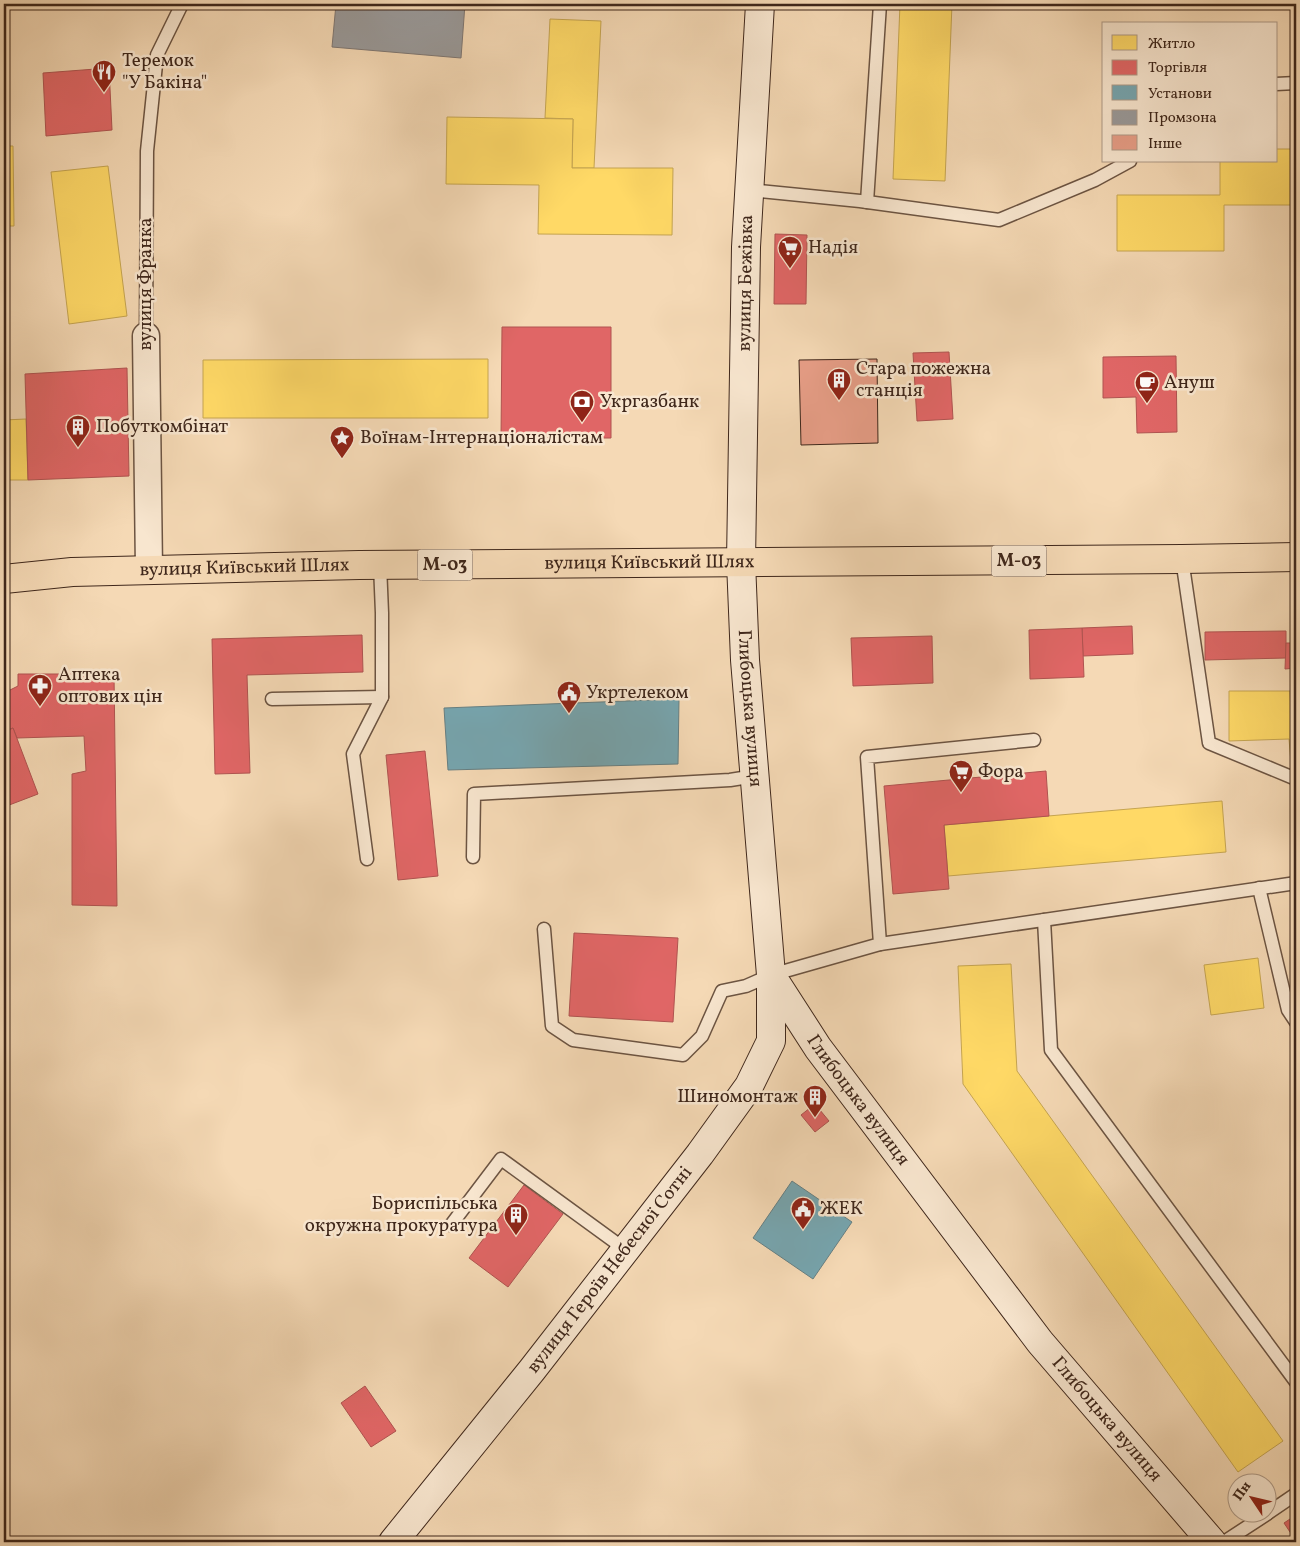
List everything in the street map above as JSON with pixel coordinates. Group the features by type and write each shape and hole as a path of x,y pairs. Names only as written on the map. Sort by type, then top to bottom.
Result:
{"highway":[{"name":"вулиця Київський Шлях","path":"4,579 72,572 380,566 1182,560 1296,557"}],"street":[{"name":"вулиця Бежівка","path":"741,562 746,247 760,4"},
{"name":"вулиця Франка","path":"146,336 149,570"},
{"name":"Глибоцька вулиця","path":"741,562 745,660 771,975 818,1048 1040,1342 1212,1542"},
{"name":"вулиця Героїв Небесної Сотні","path":"396,1541 626,1250 700,1154 749,1086 771,1042 771,975"}],"lane":[{"name":"вулиця Франка","path":"146,336 147,151 157,55 182,4"},
{"path":"867,202 880,4"},
{"path":"1278,84 1296,83"},
{"path":"749,190 867,202 999,220 1096,180 1128,162"},
{"path":"1182,560 1209,743 1296,779"},
{"path":"367,859 353,754 382,697 380,566"},
{"path":"272,699 382,697"},
{"path":"880,944 867,757 1034,740"},
{"path":"473,857 474,794 730,780 755,776"},
{"path":"544,929 552,1026 573,1040 683,1055 702,1036 722,991 746,986 771,975 880,944 1296,883"},
{"path":"1259,888 1288,1010 1296,1022"},
{"path":"1044,920 1051,1050 1296,1382"},
{"path":"451,1225 501,1159 626,1250"},
{"path":"1278,1506 1296,1494"},
{"path":"1224,1542 1251,1524"}],"building: Житло":[{"path":"900,4 952,4 945,181 893,179"},
{"path":"550,19 601,21 594,168 572,168 573,119 545,118"},
{"path":"447,117 573,119 572,168 673,168 672,235 538,234 539,185 446,184"},
{"path":"4,146 13,146 14,226 4,226"},
{"path":"1278,149 1296,149 1296,205 1224,205 1224,251 1117,251 1117,195 1220,195 1220,162 1278,162"},
{"path":"108,166 127,316 69,324 51,172"},
{"path":"488,359 488,418 203,418 203,360"},
{"path":"26,419 28,480 4,480 4,420"},
{"path":"1229,691 1290,691 1291,712 1296,711 1296,763 1291,763 1289,739 1229,741"},
{"path":"1222,801 1226,852 948,876 944,825"},
{"path":"1258,958 1264,1008 1211,1015 1204,965"},
{"path":"1011,964 1017,1071 1283,1441 1238,1472 963,1084 958,966"}],"building: Торгівля":[{"path":"109,68 112,130 46,136 43,73"},
{"name":"Надія","path":"775,234 807,235 806,304 774,304"},
{"path":"502,327 611,327 611,438 501,438"},
{"path":"949,352 953,419 917,421 913,353"},
{"path":"1176,356 1177,432 1137,433 1136,397 1103,398 1103,357"},
{"name":"Побуткомбінат","path":"127,368 129,476 28,480 25,374"},
{"path":"1132,626 1133,654 1083,656 1082,628"},
{"path":"1082,628 1084,677 1030,679 1029,630"},
{"path":"1286,631 1286,658 1205,660 1205,632"},
{"path":"362,635 363,672 247,675 250,773 215,774 212,639"},
{"path":"932,636 933,683 853,686 851,638"},
{"path":"1286,643 1296,643 1296,668 1285,669"},
{"path":"18,674 114,674 117,906 72,905 72,774 86,771 84,736 17,738 13,728 4,732 4,693 18,686"},
{"path":"13,728 38,794 4,807 4,732"},
{"path":"425,751 438,876 398,880 386,755"},
{"path":"1046,771 1049,816 944,825 949,889 893,894 884,786"},
{"path":"574,933 678,938 673,1022 569,1016"},
{"name":"Шиномонтаж","path":"815,1104 829,1121 815,1132 801,1115"},
{"name":"Бориспільська окружна прокуратура","path":"524,1185 563,1214 508,1287 469,1258"},
{"path":"365,1386 396,1431 371,1447 341,1403"},
{"path":"1296,1515 1296,1541 1284,1523"}],"building: Установи":[{"path":"679,699 678,764 448,770 444,708"},
{"name":"ЖЕК","path":"792,1181 852,1222 813,1279 753,1238"}],"building: Промзона":[{"path":"336,4 465,4 461,58 332,47"}],"building: Інше":[{"name":"Стара пожежна станція","path":"877,359 878,443 801,445 799,360"}],"place":[{"name":"Теремок \"У Бакiна\"","path":"104,93"},
{"name":"Надія","path":"790,269"},
{"name":"Стара пожежна станція","path":"839,401"},
{"name":"Ануш","path":"1147,404"},
{"name":"Укргазбанк","path":"582,423"},
{"name":"Побуткомбінат","path":"78,448"},
{"name":"Воїнам-Інтернаціоналістам","path":"342,459"},
{"name":"Аптека оптових цін","path":"40,707"},
{"name":"Укртелеком","path":"569,714"},
{"name":"Фора","path":"961,793"},
{"name":"Шиномонтаж","path":"815,1118"},
{"name":"ЖЕК","path":"803,1230"},
{"name":"Бориспільська окружна прокуратура","path":"516,1236"}]}
